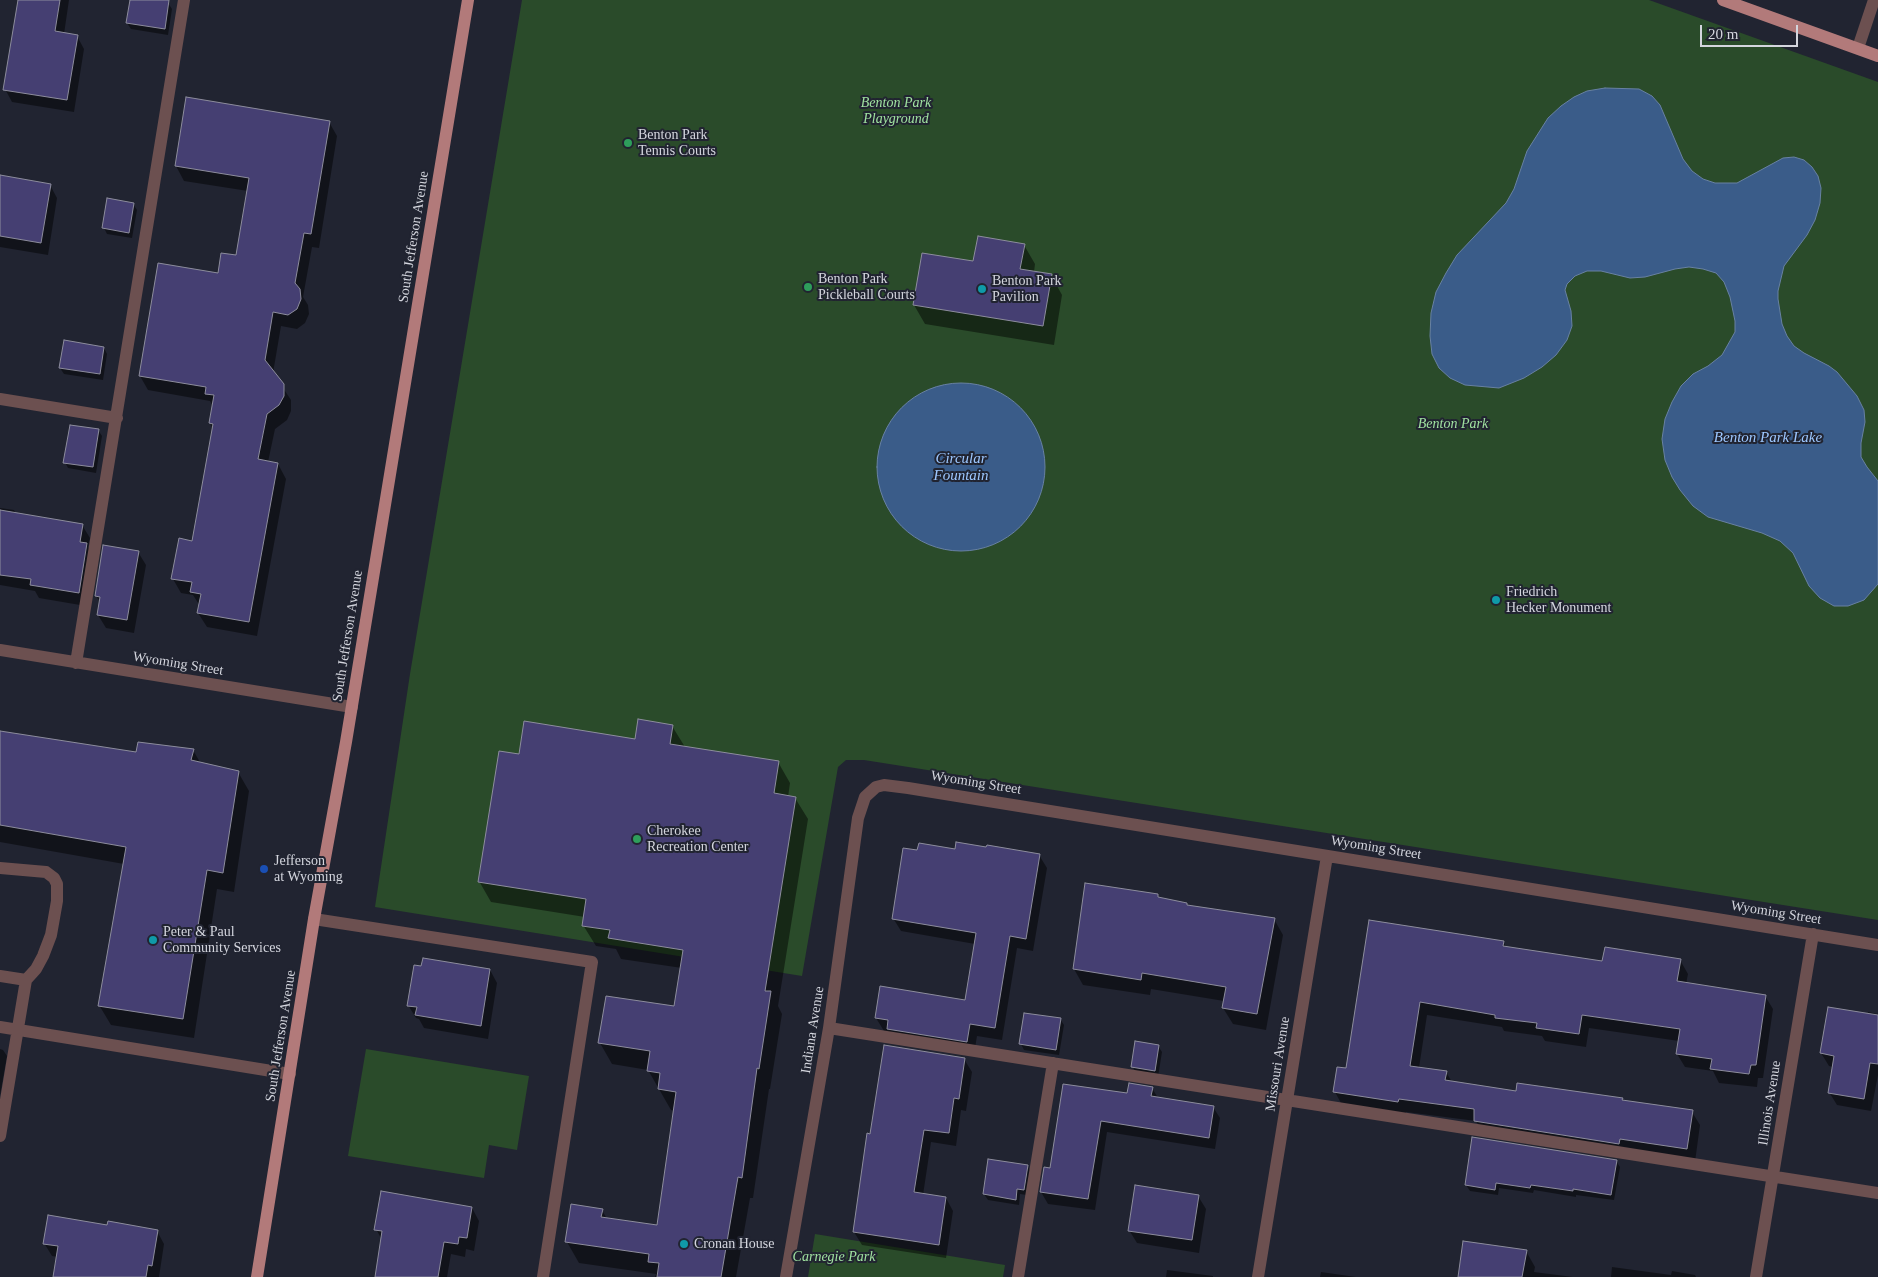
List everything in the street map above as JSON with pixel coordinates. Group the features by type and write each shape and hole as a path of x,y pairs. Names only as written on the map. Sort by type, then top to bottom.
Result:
{"main road":[{"name":"South Jefferson Avenue","path":"258,1277 314,919 352,707 468,0"},
{"path":"1724,0 1878,56"}],"street":[{"path":"76,663 184,0"},
{"path":"1858,48 1874,0"},
{"path":"0,399 117,418"},
{"name":"Wyoming Street","path":"0,650 352,707"},
{"name":"Wyoming Street","path":"870,790 884,785 893,785 1878,945"},
{"name":"Indiana Avenue","path":"786,1277 829,1028 858,818 864,797 870,790"},
{"name":"Missouri Avenue","path":"1258,1277 1327,856"},
{"path":"0,868 46,872 54,878 57,884 57,901 51,935 36,969 26,980 16,1030 0,1136"},
{"path":"314,919 592,962 543,1277"},
{"name":"Illinois Avenue","path":"1756,1277 1813,934"},
{"path":"0,976 26,980"},
{"path":"0,1027 290,1074"},
{"path":"829,1028 1878,1193"},
{"path":"1018,1277 1053,1063"}],"green space":[{"name":"Benton Park","path":"522,0 1649,0 1878,82 1878,920 864,760 846,760 838,767 802,976 375,907 410,674"},
{"path":"366,1049 529,1076 517,1150 489,1145 484,1178 348,1156"},
{"name":"Carnegie Park","path":"815,1234 1005,1265 1003,1277 808,1277"}],"water":[{"name":"Benton Park Lake","path":"1605,88 1639,89 1652,96 1660,105 1683,159 1692,171 1703,179 1715,183 1737,183 1783,158 1794,157 1804,160 1818,176 1821,188 1820,203 1815,220 1807,235 1784,266 1778,299 1782,324 1794,346 1837,372 1857,396 1864,410 1865,422 1861,443 1861,457 1878,481 1878,584 1864,600 1848,606 1834,606 1820,598 1809,586 1793,553 1780,541 1762,533 1708,517 1693,506 1672,477 1665,460 1662,439 1665,419 1672,402 1681,386 1693,374 1708,366 1722,355 1735,332 1735,321 1730,297 1724,282 1716,273 1689,267 1645,277 1630,278 1601,271 1587,271 1575,276 1567,284 1565,290 1571,311 1572,326 1567,340 1556,355 1542,367 1524,378 1499,388 1465,385 1450,378 1439,368 1432,354 1430,336 1431,313 1436,292 1446,273 1457,255 1506,203 1514,189 1527,151 1548,118 1574,97 1587,91"},
{"name":"Circular Fountain","path":"961,383 993,389 1008,397 1026,414 1039,435 1045,467 1039,499 1031,514 1014,532 993,545 961,551 929,545 914,537 896,520 883,499 877,467 883,435 891,420 908,402 929,389"}],"building":[{"path":"18,0 60,0 55,31 78,35 67,100 3,90"},
{"path":"130,0 169,0 165,29 126,23"},
{"path":"186,97 330,121 311,234 304,233 295,283 300,289 301,299 297,309 288,315 273,312 265,360 284,384 284,396 279,405 267,414 258,459 278,463 249,622 197,613 201,594 190,592 192,582 171,579 179,538 192,541 213,424 209,423 214,395 205,394 206,387 139,376 158,263 218,273 221,253 236,255 249,178 175,166"},
{"path":"0,175 51,184 41,243 0,236"},
{"path":"107,198 134,203 129,233 102,228"},
{"name":"Benton Park Pavilion","path":"978,236 1025,244 1020,269 1052,274 1043,326 913,305 922,253 973,261"},
{"path":"64,340 104,347 100,374 59,368"},
{"path":"70,425 99,429 93,467 63,463"},
{"path":"0,510 83,524 80,542 87,543 79,593 30,585 31,579 0,575"},
{"path":"103,545 139,551 127,620 97,615 100,597 95,596"},
{"name":"Cherokee Recreation Center","path":"638,719 673,725 670,744 779,761 774,793 796,797 765,991 771,991 759,1069 757,1068 742,1178 738,1177 721,1277 657,1277 659,1263 648,1262 649,1254 565,1242 571,1204 603,1209 601,1217 657,1225 676,1092 658,1089 660,1073 647,1071 650,1051 598,1043 606,996 674,1006 683,950 608,938 610,930 582,926 586,899 478,882 499,751 519,754 524,721 635,739"},
{"name":"Peter & Paul Community Services","path":"0,731 136,752 138,742 194,749 191,760 239,771 223,873 207,870 183,1019 98,1006 126,847 0,825"},
{"path":"956,842 1040,854 1026,939 1010,936 995,1028 970,1024 967,1042 887,1029 888,1020 875,1018 880,986 965,1000 976,933 892,919 903,848 917,850 919,843 955,849"},
{"path":"1085,883 1158,894 1158,897 1187,903 1187,905 1275,918 1257,1014 1222,1008 1226,987 1142,973 1141,980 1073,969"},
{"path":"1369,920 1504,941 1503,946 1602,961 1605,947 1681,959 1677,981 1766,995 1756,1065 1751,1065 1749,1074 1710,1069 1712,1059 1676,1054 1680,1029 1582,1015 1579,1034 1536,1028 1537,1023 1495,1018 1495,1015 1420,1002 1410,1066 1447,1071 1445,1080 1516,1091 1517,1083 1693,1110 1687,1149 1620,1139 1619,1144 1474,1121 1474,1109 1399,1099 1398,1102 1333,1092 1337,1067 1346,1068"},
{"path":"423,958 490,969 481,1026 415,1015 417,1007 407,1006 414,965 421,966"},
{"path":"1828,1007 1878,1015 1878,1064 1870,1063 1864,1099 1828,1093 1834,1056 1820,1053"},
{"path":"1024,1013 1061,1018 1056,1050 1019,1044"},
{"path":"1135,1041 1159,1045 1155,1071 1131,1067"},
{"path":"884,1045 965,1058 959,1099 954,1098 949,1133 924,1130 914,1192 946,1197 939,1245 853,1232 867,1133 870,1134"},
{"path":"1129,1083 1153,1087 1151,1096 1214,1106 1209,1138 1101,1121 1088,1199 1040,1192 1044,1167 1050,1168 1063,1084 1127,1093"},
{"path":"1472,1137 1617,1160 1611,1195 1531,1185 1530,1188 1496,1183 1495,1190 1465,1185"},
{"path":"988,1159 1028,1165 1024,1190 1017,1189 1016,1200 983,1194"},
{"path":"1135,1185 1199,1195 1192,1240 1128,1231"},
{"path":"381,1191 472,1207 467,1238 459,1237 458,1244 444,1242 438,1277 375,1277 382,1231 374,1230"},
{"path":"48,1215 107,1225 108,1221 158,1230 152,1266 148,1265 146,1277 53,1277 58,1246 43,1244"},
{"path":"1463,1241 1527,1250 1522,1277 1458,1277"}],"place":[{"name":"Benton Park Tennis Courts","path":"628,143"},
{"name":"Benton Park Pickleball Courts","path":"808,287"},
{"name":"Benton Park Pavilion","path":"982,289"},
{"name":"Friedrich Hecker Monument","path":"1496,600"},
{"name":"Cherokee Recreation Center","path":"637,839"},
{"name":"Jefferson at Wyoming","path":"264,869"},
{"name":"Peter & Paul Community Services","path":"153,940"},
{"name":"Cronan House","path":"684,1244"}],"park label":[{"name":"Benton Park Playground","path":"896,112"}]}
